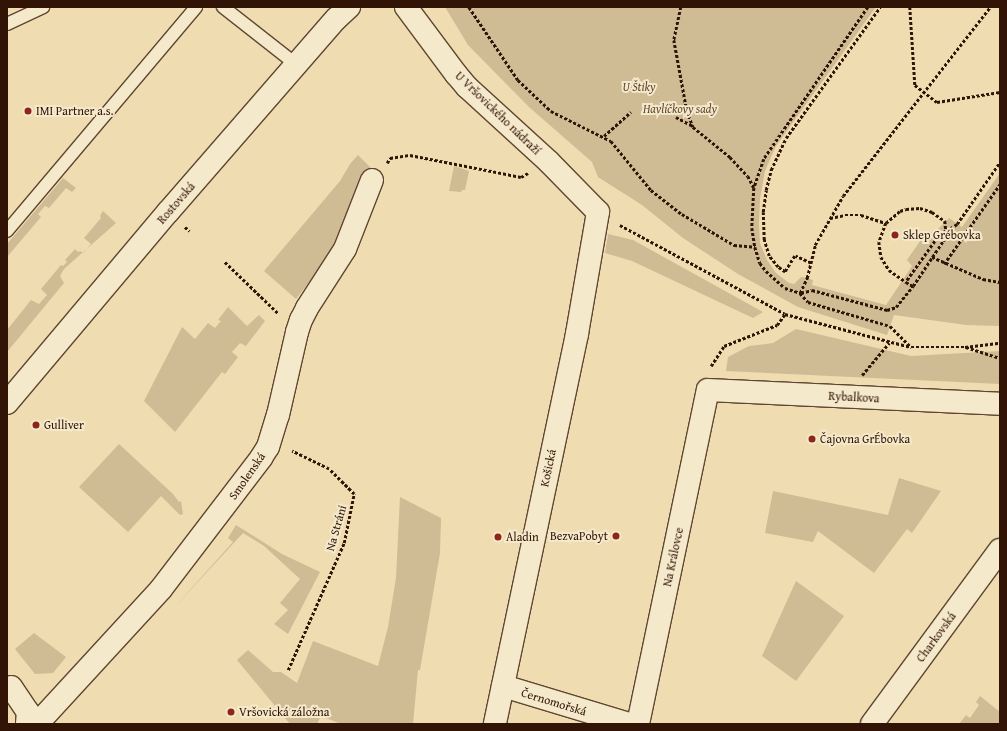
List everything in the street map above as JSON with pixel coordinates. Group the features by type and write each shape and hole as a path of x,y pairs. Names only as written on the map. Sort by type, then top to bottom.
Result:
{"street":[{"name":"Rostovská","path":"7,403 168,212 336,19 349,7"},
{"name":"U Vršovického nádraží","path":"406,7 460,78 549,162 598,212"},
{"name":"Smolenská","path":"36,724 161,589 268,447 278,415 297,332 307,308 345,249 372,180"},
{"name":"Košická","path":"495,724 577,334 598,212"},
{"name":"Rybalkova","path":"708,390 1000,404"},
{"name":"Na Královce","path":"638,724 708,390"},
{"name":"Charkovská","path":"872,724 1000,550"},
{"name":"Černomořská","path":"503,686 629,724"},
{"path":"11,687 28,712 27,724"}],"lane":[{"path":"7,24 43,7"},
{"path":"7,231 196,7"},
{"path":"223,7 297,65"}],"path":[{"path":"469,7 512,72 538,99 558,116 604,136 618,148 651,190 682,214 734,245 755,247"},
{"path":"681,7 674,40 687,111 693,126"},
{"path":"868,7 772,144 764,159 754,188 752,228 755,247 760,263 766,271 785,288 800,293 808,302 890,326 910,347"},
{"path":"811,263 795,256 785,272 778,267 769,256 764,240 763,212 771,170 786,138 880,7"},
{"path":"910,7 916,86 937,102 1000,92"},
{"path":"800,293 811,263 814,245 843,196 990,7"},
{"path":"604,136 631,112"},
{"path":"676,117 693,126 730,157 748,176 754,188"},
{"path":"398,156 410,155 521,177 549,162"},
{"path":"906,282 938,237 957,224 1000,162"},
{"path":"944,264 1000,184"},
{"path":"800,293 812,290 887,310 896,307 913,286 946,237 946,221 932,212 920,208 900,211 886,223 879,242 881,257 889,270 913,286"},
{"path":"829,218 845,215 861,215 886,223"},
{"path":"637,234 785,314 910,347 966,347 1000,343"},
{"path":"932,257 944,264 983,279 1000,282"},
{"path":"225,262 297,332"},
{"path":"708,390 707,374 724,346 777,325 785,314"},
{"path":"966,347 1000,358"},
{"name":"Na Stráni","path":"261,458 270,462 289,450 328,469 354,494 344,543 288,670"}],"green space":[{"name":"Havlíčkovy sady","path":"445,7 876,7 776,146 765,171 760,199 760,243 767,260 776,273 789,283 794,284 801,277 807,278 813,280 812,285 886,305 912,266 907,260 927,231 934,233 949,218 962,227 1000,173 1000,326 966,325 894,315 887,335 798,307 738,274 683,238 642,205 598,177 592,162 529,107 468,45"},
{"path":"358,155 371,168 342,239 296,299 264,271 340,181 350,164"},
{"path":"454,166 469,171 465,190 462,190 461,192 449,191"},
{"path":"63,178 76,188 72,192 66,188 49,208 45,206 38,214 41,217 7,257 7,244"},
{"path":"103,211 116,223 87,249 91,244 84,238 101,218 100,216"},
{"path":"608,234 633,240 763,312 753,318 632,261 605,253"},
{"path":"75,249 82,253 64,269 60,276 64,283 7,352 7,330 31,300 39,304 47,295 41,289 61,265 63,266 67,262 65,260"},
{"path":"228,307 247,326 259,315 265,321 246,346 240,343 232,352 238,357 225,374 222,372 175,432 144,401 182,327 195,339 208,323 215,328 221,321 218,320"},
{"path":"796,329 911,356 1000,351 1000,384 726,371 728,357 749,346 773,343"},
{"path":"119,444 173,494 179,502 181,501 183,514 180,515 161,496 128,532 79,487"},
{"path":"899,478 941,491 912,533 907,529 874,573 818,531 813,542 765,533 773,491 888,515"},
{"path":"400,497 441,518 440,553 420,670 418,670 413,724 341,724 321,716 317,724 290,724 237,660 248,650 273,672 281,672 297,683 313,641 378,666 388,627 396,578"},
{"path":"236,525 282,554 320,572 288,634 274,624 288,610 280,603 300,579 264,546 243,533 171,611 233,542 228,538"},
{"path":"796,581 844,616 796,681 762,656"},
{"path":"34,633 66,657 53,673 35,674 15,649"},
{"path":"980,696 1000,712 1000,724 959,724 966,715 970,718 979,705 976,702"}],"place":[{"name":"IMI Partner a.s.","path":"28,111"},
{"name":"Sklep Grébovka","path":"895,235"},
{"name":"Gulliver","path":"36,425"},
{"name":"Čajovna GrÉbovka","path":"812,439"},
{"name":"BezvaPobyt","path":"616,536"},
{"name":"Aladin","path":"498,537"},
{"name":"Vršovická záložna","path":"231,712"}],"park label":[{"name":"U Štiky","path":"639,87"}]}
